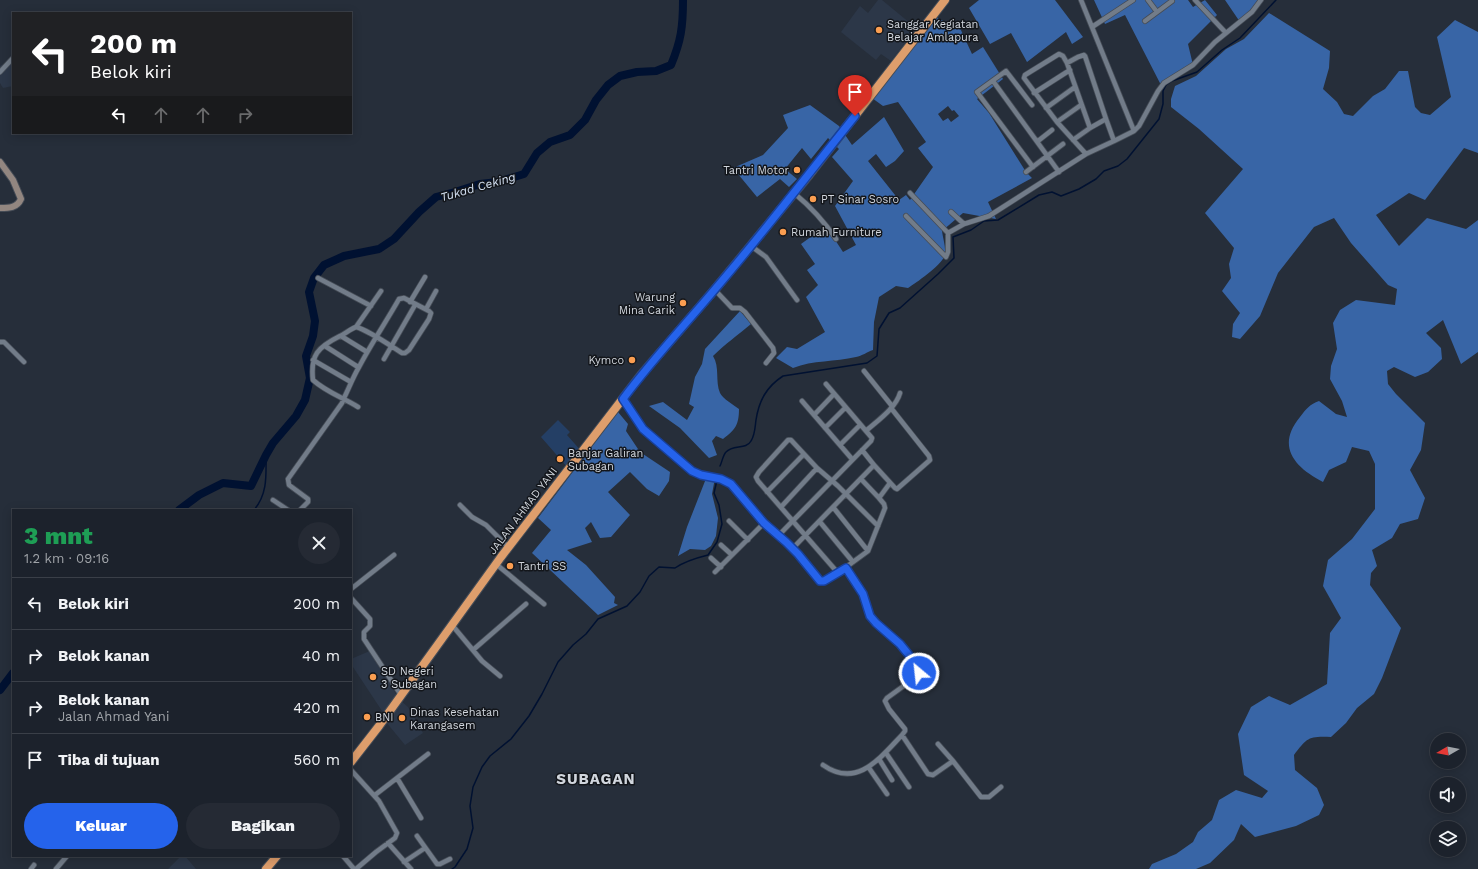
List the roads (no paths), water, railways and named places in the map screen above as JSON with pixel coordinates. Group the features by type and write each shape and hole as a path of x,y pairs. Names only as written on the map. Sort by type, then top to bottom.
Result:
{"highway":[{"name":"JALAN AHMAD YANI","path":"352,761 379,726 496,564 641,375 715,290 794,193 945,0"},
{"path":"266,869 276,857"}],"street":[{"path":"1081,0 1134,131"},
{"path":"1121,0 1124,6"},
{"path":"1092,27 1133,0"},
{"path":"1148,0 1157,12"},
{"path":"1195,0 1226,33"},
{"path":"948,234 964,224 989,216 1086,154 1134,131 1143,120 1161,86 1168,79 1193,65 1215,42 1252,12 1261,0"},
{"path":"1145,21 1172,2"},
{"path":"1086,154 1057,122 1024,80 1024,77 1057,54 1061,54 1070,70 1090,128"},
{"path":"1067,63 1080,55 1085,56 1114,141"},
{"path":"0,72 12,59"},
{"path":"1034,93 1070,70"},
{"path":"1032,105 1006,71 977,92 1033,167"},
{"path":"993,80 1060,172"},
{"path":"1046,108 1075,87"},
{"path":"1057,122 1081,105"},
{"path":"1073,140 1106,119"},
{"path":"1038,141 1052,130"},
{"path":"1026,172 1063,144"},
{"path":"0,162 13,180 21,199 18,204 14,206 0,208"},
{"path":"794,193 811,206 824,221 836,239"},
{"path":"906,216 946,258 948,252 948,234 910,193"},
{"path":"951,212 964,224"},
{"path":"751,246 766,256 797,300"},
{"path":"410,302 425,277"},
{"path":"318,278 371,306"},
{"path":"715,290 732,308 740,308 743,310 767,339 774,352 766,363"},
{"path":"358,407 318,384 314,380 313,360 318,350 356,327 381,291"},
{"path":"426,309 436,291"},
{"path":"301,509 308,502 308,499 289,485 288,479 344,398 358,367 376,338 398,299 402,298 426,309 430,312 431,316 408,352 405,353 402,353 376,338 363,329 356,327"},
{"path":"384,359 415,305"},
{"path":"341,336 367,352"},
{"path":"0,342 4,342 24,362"},
{"path":"325,346 358,367"},
{"path":"313,360 351,382"},
{"path":"862,450 895,488 900,487 930,459 864,371"},
{"path":"779,535 872,439 826,384"},
{"path":"866,431 892,407 900,392"},
{"path":"814,415 834,394"},
{"path":"623,399 643,429 692,471 731,484 764,523 793,548 820,581 824,581 838,573 868,551 885,508 884,504 861,479"},
{"path":"802,401 852,459"},
{"path":"825,428 845,408"},
{"path":"840,445 860,425"},
{"path":"838,573 758,481 756,476 759,472 786,442 791,440 817,468 878,526"},
{"path":"767,492 804,454"},
{"path":"793,548 874,465"},
{"path":"781,507 817,468"},
{"path":"879,498 890,483"},
{"path":"273,500 286,509"},
{"path":"460,505 472,517 486,525 509,548"},
{"path":"833,507 868,551"},
{"path":"729,521 748,540"},
{"path":"820,522 853,562"},
{"path":"715,572 764,523"},
{"path":"721,545 732,555"},
{"path":"352,588 394,554"},
{"path":"711,558 721,567"},
{"path":"496,564 544,604"},
{"path":"823,765 834,772 859,772 869,768 880,759 905,731 885,701 919,673 913,660 900,644 870,616 863,594 846,568"},
{"path":"352,599 370,619 370,626 364,632 364,639 401,695"},
{"path":"473,650 526,604"},
{"path":"452,625 482,661 500,676"},
{"path":"902,735 926,772 930,775 933,775 953,761"},
{"path":"938,744 981,797 989,797 1002,787"},
{"path":"886,752 909,787"},
{"path":"375,795 428,754"},
{"path":"880,759 892,780"},
{"path":"869,768 887,794"},
{"path":"344,857 355,869 395,838 397,833 375,795 352,771"},
{"path":"397,778 421,818"},
{"path":"416,836 438,864 450,859"},
{"path":"388,843 411,869"},
{"path":"404,862 425,848"},
{"path":"56,869 66,857"}],"waterway":[{"name":"Tukad Ceking","path":"180,509 199,495 223,483 251,486 273,443 296,416 305,400 310,378 306,356 313,336 315,321 309,292 314,278 324,265 344,256 379,249 394,239 419,212 436,197 480,184 498,182 524,174 537,153 550,142 570,135 585,120 596,100 608,85 620,76 637,72 656,71 671,65 681,34 683,0"},
{"path":"720,466 726,452 732,448 749,444 751,441 754,434 757,413 761,401 764,395 777,380 783,376 867,363 877,356 879,329 889,313 900,308 954,258 953,237 971,230 984,221 998,220 1039,195 1052,192 1061,196 1079,189 1096,179 1104,171 1118,166 1127,159 1159,119 1163,104 1163,91 1166,85 1172,81 1197,72 1222,50 1240,38 1276,0"},
{"path":"255,509 259,504 264,491 266,477 266,455"},
{"path":"452,869 467,849 473,828 470,806 473,787 482,767 490,756 511,739 529,716 558,662 573,645 586,634 598,619 627,606 640,592 649,576 659,567 675,568 708,555 717,542 722,524 719,505 714,493 717,480"},
{"name":"Tukad Ceking","path":"0,690 12,674"}],"place":[{"name":"Sanggar Kegiatan Belajar Amlapura","path":"879,30"},
{"name":"Tantri Motor","path":"797,170"},
{"name":"PT Sinar Sosro","path":"813,199"},
{"name":"Rumah Furniture","path":"783,232"},
{"name":"Warung Mina Carik","path":"683,303"},
{"name":"Kymco","path":"632,360"},
{"name":"Banjar Galiran Subagan","path":"560,459"},
{"name":"Tantri SS","path":"510,566"},
{"name":"SD Negeri 3 Subagan","path":"373,677"},
{"name":"BNI","path":"367,717"},
{"name":"Dinas Kesehatan Karangasem","path":"402,718"}],"district":[{"name":"SUBAGAN","path":"596,779"}]}
